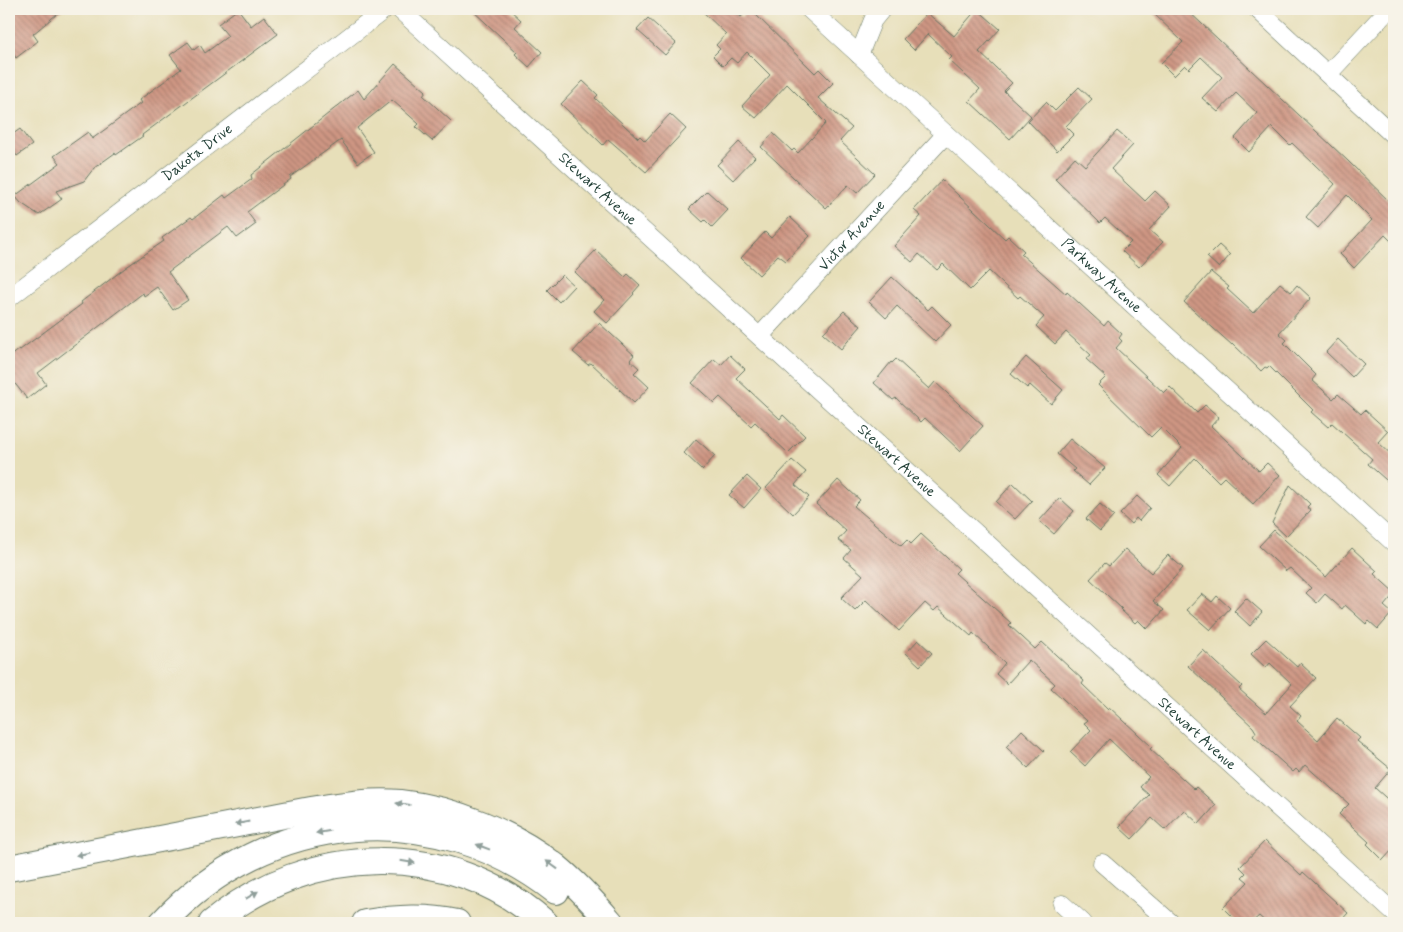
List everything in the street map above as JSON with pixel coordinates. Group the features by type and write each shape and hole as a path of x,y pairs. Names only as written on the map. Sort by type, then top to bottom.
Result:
{"highway":[{"path":"9,868 305,811 374,802 401,803 453,815 509,837 555,866 578,887 611,923"},
{"path":"164,921 190,895 220,872 276,844 321,832 384,827 458,838 486,848 515,862 541,879 595,923"},
{"path":"212,923 236,905 258,892 281,880 303,872 347,862 396,860 467,875 509,896 545,923"},
{"path":"365,923 394,918 422,918 458,923"}],"street":[{"name":"Dakota Drive","path":"9,298 385,9"},
{"name":"Stewart Avenue","path":"399,9 1392,907"},
{"name":"Parkway Avenue","path":"809,9 1394,543"},
{"path":"859,55 873,20 882,9"},
{"path":"1257,9 1394,136"},
{"path":"1328,74 1389,9"},
{"name":"Victor Avenue","path":"760,336 945,135"},
{"path":"1102,863 1170,923"},
{"path":"1062,904 1083,923"}],"building":[{"path":"9,9 63,9 33,34 38,41 16,58 9,48"},
{"path":"238,9 251,26 264,16 278,34 143,136 94,168 84,181 56,191 62,199 39,215 21,203 15,196 60,163 54,156 88,132 92,139 141,103 139,100 181,69 170,55 188,42 194,50 200,45 205,53 228,36 218,24"},
{"path":"471,9 509,9 521,20 515,27 542,52 529,67 515,54 517,52"},
{"path":"700,9 732,9 741,17 750,9 815,73 819,69 833,83 818,98 852,128 840,141 875,174 857,193 848,185 826,208 761,147 773,133 792,151 794,149 798,153 826,123 787,84 756,118 742,106 770,75 747,52 737,63 731,58 723,66 713,56 720,49 716,45 726,34"},
{"path":"977,9 1000,29 979,52 1012,83 1004,91 1031,116 1010,139 969,101 980,89 949,60 952,57 928,34 914,50 903,39 927,13 954,36"},
{"path":"1149,9 1186,9 1348,161 1394,206 1394,244 1385,235 1354,268 1340,254 1372,220 1347,195 1318,228 1306,217 1335,184 1292,143 1290,145 1272,127 1249,152 1235,138 1257,113 1236,93 1218,112 1202,98 1222,77 1201,57 1189,69 1185,65 1174,76 1161,63 1183,42"},
{"path":"648,18 676,43 665,55 637,30"},
{"path":"395,64 426,91 423,95 451,121 432,141 416,127 419,124 392,100 357,128 374,152 358,163 341,140 290,177 291,179 247,212 256,224 237,238 228,227 168,272 188,300 173,310 157,287 144,296 143,293 38,373 46,384 27,399 9,376 9,357 82,304 81,302 125,268 164,241 162,238 191,217 193,219 224,195 226,198 252,179 251,175 358,90 364,99"},
{"path":"583,81 598,95 595,98 638,138 640,136 645,141 670,114 686,129 646,172 608,139 603,145 561,104"},
{"path":"1079,87 1092,99 1066,126 1074,134 1057,151 1028,121 1046,102 1055,111"},
{"path":"20,129 32,145 17,156 9,145 9,137"},
{"path":"1117,131 1133,145 1111,169 1145,201 1155,191 1171,206 1149,230 1163,242 1139,267 1122,251 1131,242 1105,218 1100,223 1055,179 1075,157 1085,166"},
{"path":"739,142 755,157 733,180 717,165"},
{"path":"942,180 1005,239 1008,236 1024,251 1021,254 1066,294 1067,292 1104,326 1108,321 1122,334 1119,338 1122,341 1116,348 1164,393 1170,387 1197,413 1205,405 1219,417 1211,426 1259,471 1267,463 1280,475 1253,504 1224,477 1219,482 1195,458 1170,486 1158,475 1182,448 1161,427 1151,437 1098,385 1106,377 1086,359 1091,355 1066,332 1055,344 1036,326 1044,317 1020,296 1018,298 989,271 970,290 943,264 937,270 919,254 912,262 894,246 921,216 914,210"},
{"path":"707,191 728,210 712,227 705,220 703,222 689,209"},
{"path":"790,217 810,236 786,261 778,255 759,275 741,258 765,232 771,238"},
{"path":"1219,245 1230,255 1219,268 1207,257"},
{"path":"596,250 625,277 628,274 640,285 607,323 594,311 604,300 575,272"},
{"path":"1211,272 1229,287 1227,289 1253,313 1280,283 1291,292 1297,285 1311,298 1279,333 1287,340 1284,343 1316,375 1312,380 1333,399 1338,394 1361,414 1365,410 1388,431 1378,442 1394,457 1394,487 1368,464 1372,459 1332,423 1328,427 1311,412 1313,410 1269,366 1261,371 1184,302"},
{"path":"562,275 574,286 559,302 547,290"},
{"path":"892,277 928,310 932,306 951,325 935,342 897,306 886,318 869,302"},
{"path":"844,311 861,326 841,349 823,333"},
{"path":"599,323 634,355 630,360 639,368 634,373 649,387 634,403 591,363 588,365 573,352"},
{"path":"1338,339 1364,364 1352,377 1326,352"},
{"path":"730,355 745,369 736,378 780,419 783,415 805,436 788,453 755,422 751,426 720,397 714,403 692,383 714,359 721,365"},
{"path":"1026,357 1063,390 1051,404 1030,385 1027,388 1011,374"},
{"path":"896,359 929,389 935,382 983,426 960,451 925,418 921,422 896,398 893,400 874,383 891,362"},
{"path":"696,439 715,456 702,470 684,453"},
{"path":"1070,439 1105,468 1089,485 1073,471 1075,469 1057,454"},
{"path":"792,460 806,472 795,485 809,497 793,514 766,488"},
{"path":"747,476 761,489 744,508 729,495"},
{"path":"838,480 860,500 854,506 901,546 907,540 911,544 921,534 959,569 955,573 1011,623 1009,625 1035,649 1042,642 1084,681 1082,684 1108,709 1109,707 1152,747 1150,749 1194,789 1196,787 1216,805 1199,824 1184,810 1165,830 1152,818 1132,839 1119,827 1149,795 1140,787 1149,777 1109,739 1085,766 1070,752 1091,730 1084,723 1087,721 1051,688 1055,684 1029,660 1007,684 996,674 1005,663 973,633 971,636 938,607 934,611 925,603 899,631 866,600 855,611 841,598 863,575 844,558 851,550 838,540 846,531 816,504"},
{"path":"1013,483 1032,501 1015,519 996,502"},
{"path":"1290,485 1310,504 1307,507 1311,510 1286,536 1272,523"},
{"path":"1137,496 1150,508 1139,521 1136,518 1131,524 1120,514"},
{"path":"1060,498 1074,511 1054,534 1039,521"},
{"path":"1100,504 1114,516 1100,531 1086,519"},
{"path":"1274,530 1326,577 1352,548 1377,571 1374,574 1394,592 1384,606 1392,613 1378,629 1369,621 1366,624 1345,605 1342,609 1325,594 1317,603 1306,593 1311,588 1290,568 1286,571 1259,546"},
{"path":"1125,549 1151,573 1168,555 1183,568 1153,601 1164,610 1147,629 1138,620 1135,623 1090,579 1105,563 1109,566"},
{"path":"1202,594 1212,602 1217,596 1230,608 1210,630 1187,610"},
{"path":"1246,598 1262,612 1250,626 1234,611"},
{"path":"1266,639 1297,667 1300,663 1316,678 1290,706 1301,716 1297,721 1318,740 1337,718 1360,738 1357,741 1391,769 1375,788 1394,805 1394,848 1383,860 1367,844 1369,842 1339,814 1349,804 1305,765 1299,772 1296,769 1293,772 1253,736 1256,732 1253,727 1188,666 1203,650 1242,686 1239,689 1266,713 1292,684 1270,663 1266,668 1251,654"},
{"path":"918,640 932,653 920,666 906,653"},
{"path":"1022,730 1044,751 1028,768 1006,747"},
{"path":"1265,841 1301,875 1303,872 1348,913 1339,923 1267,923 1259,916 1251,923 1238,923 1223,908 1248,882 1242,877 1246,873 1240,867"}]}
